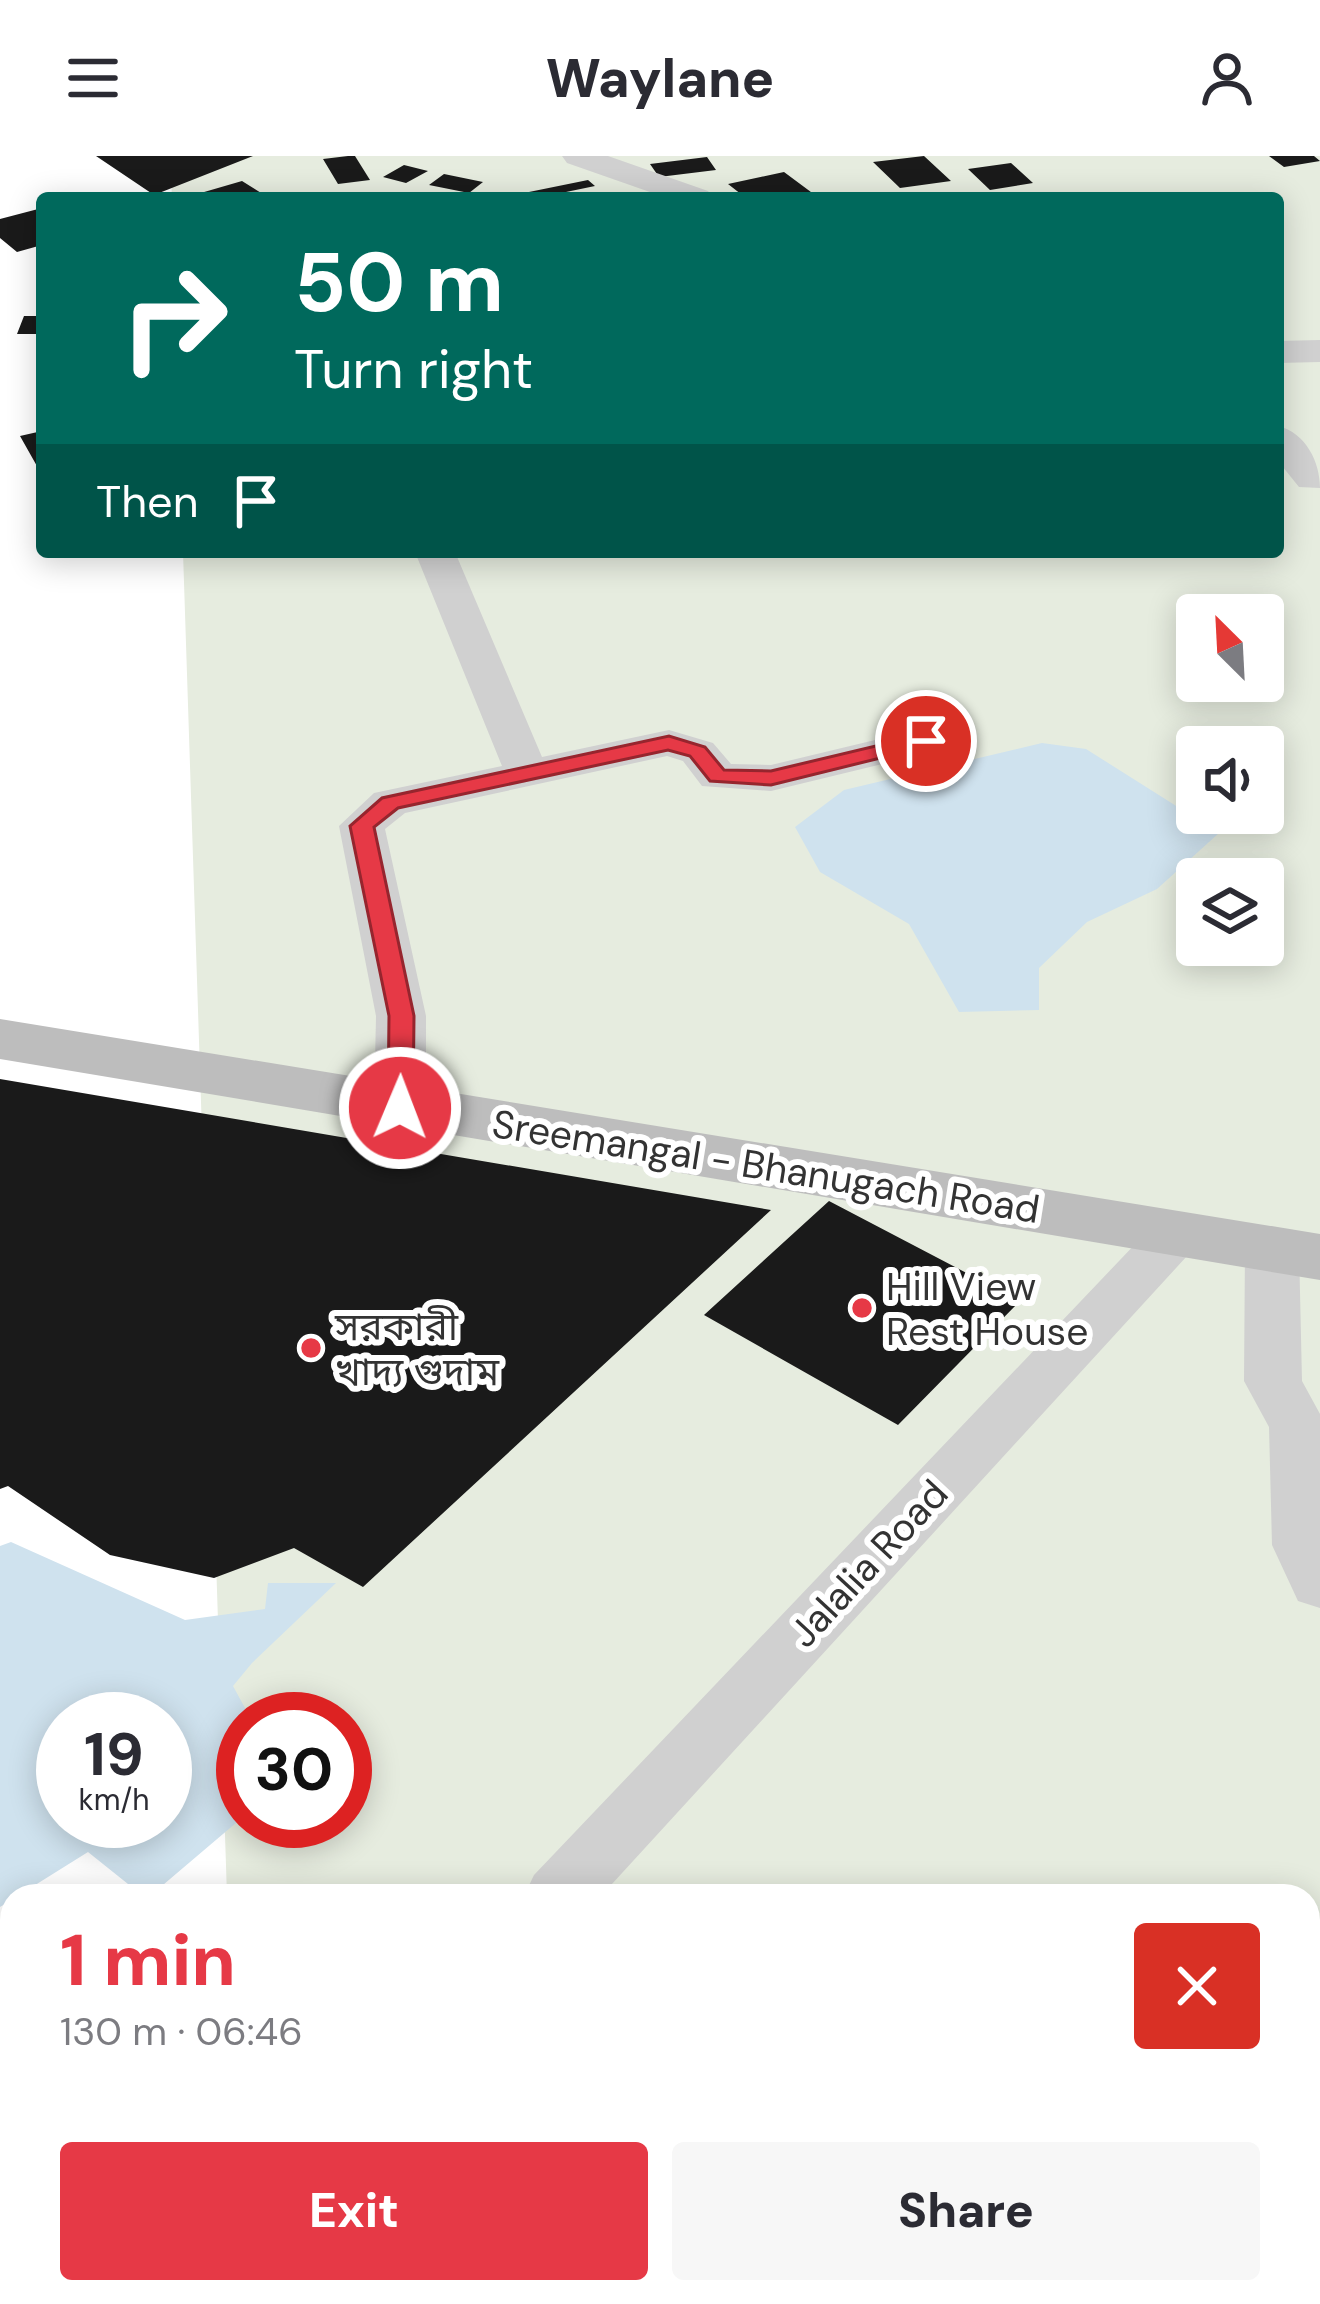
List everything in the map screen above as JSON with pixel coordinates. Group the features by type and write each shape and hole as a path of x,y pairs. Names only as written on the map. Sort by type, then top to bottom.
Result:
{"main road":[{"name":"Sreemangal - Bhanugach Road","path":"0,1039 1296,1253"}],"street":[{"path":"578,156 680,192"},
{"path":"1284,352 1320,351"},
{"path":"1284,444 1312,479"},
{"path":"438,558 527,772"},
{"path":"400,1108 401,1016 362,826 390,803 669,743 698,752 718,777 771,778 926,741"},
{"name":"Jalalia Road","path":"569,1884 1179,1231"},
{"path":"1296,1253 1273,1381 1298,1427 1302,1545 1320,1584"}],"shaded area":[{"path":"170,156 1320,156 1320,1884 227,1884 225,1848 372,1848 372,1692 220,1692 183,558 1284,558 1284,192 172,192"}],"water":[{"path":"1042,743 1086,749 1176,806 1176,834 1218,834 1191,858 1176,858 1176,872 1157,889 1087,922 1039,968 1039,1010 959,1012 909,924 820,872 795,827 844,790"},
{"path":"11,1542 185,1620 265,1609 268,1583 336,1583 252,1663 233,1686 236,1692 216,1692 216,1840 164,1884 128,1884 88,1852 37,1884 0,1884 0,1546"}],"building":[{"path":"96,156 253,156 162,192 150,192"},
{"path":"355,156 370,180 338,184 323,159"},
{"path":"924,156 951,181 900,188 873,162"},
{"path":"1269,156 1314,156 1320,161 1284,167"},
{"path":"707,157 716,170 659,177 650,164"},
{"path":"1011,163 1033,183 990,190 968,169"},
{"path":"404,165 428,171 406,183 383,177"},
{"path":"784,172 811,192 738,192 728,184"},
{"path":"444,174 483,182 470,192 429,185"},
{"path":"588,180 595,186 566,192 529,192"},
{"path":"242,181 259,192 204,192"},
{"path":"36,210 36,247 17,252 0,238 0,219"},
{"path":"24,316 36,316 36,334 17,334"},
{"path":"36,432 36,464 20,436"},
{"name":"সরকারী খাদ্য গুদাম","path":"0,1079 771,1210 363,1587 294,1548 214,1578 110,1555 8,1486 0,1489"},
{"name":"Hill View Rest House","path":"829,1201 1020,1301 898,1425 704,1315"}],"place":[{"name":"Hill View Rest House","path":"862,1308"},
{"name":"সরকারী খাদ্য গুদাম","path":"311,1348"}],"route":[{"path":"400,1108 401,1016 362,826 390,803 669,743 698,752 718,777 771,778 926,741"}]}
